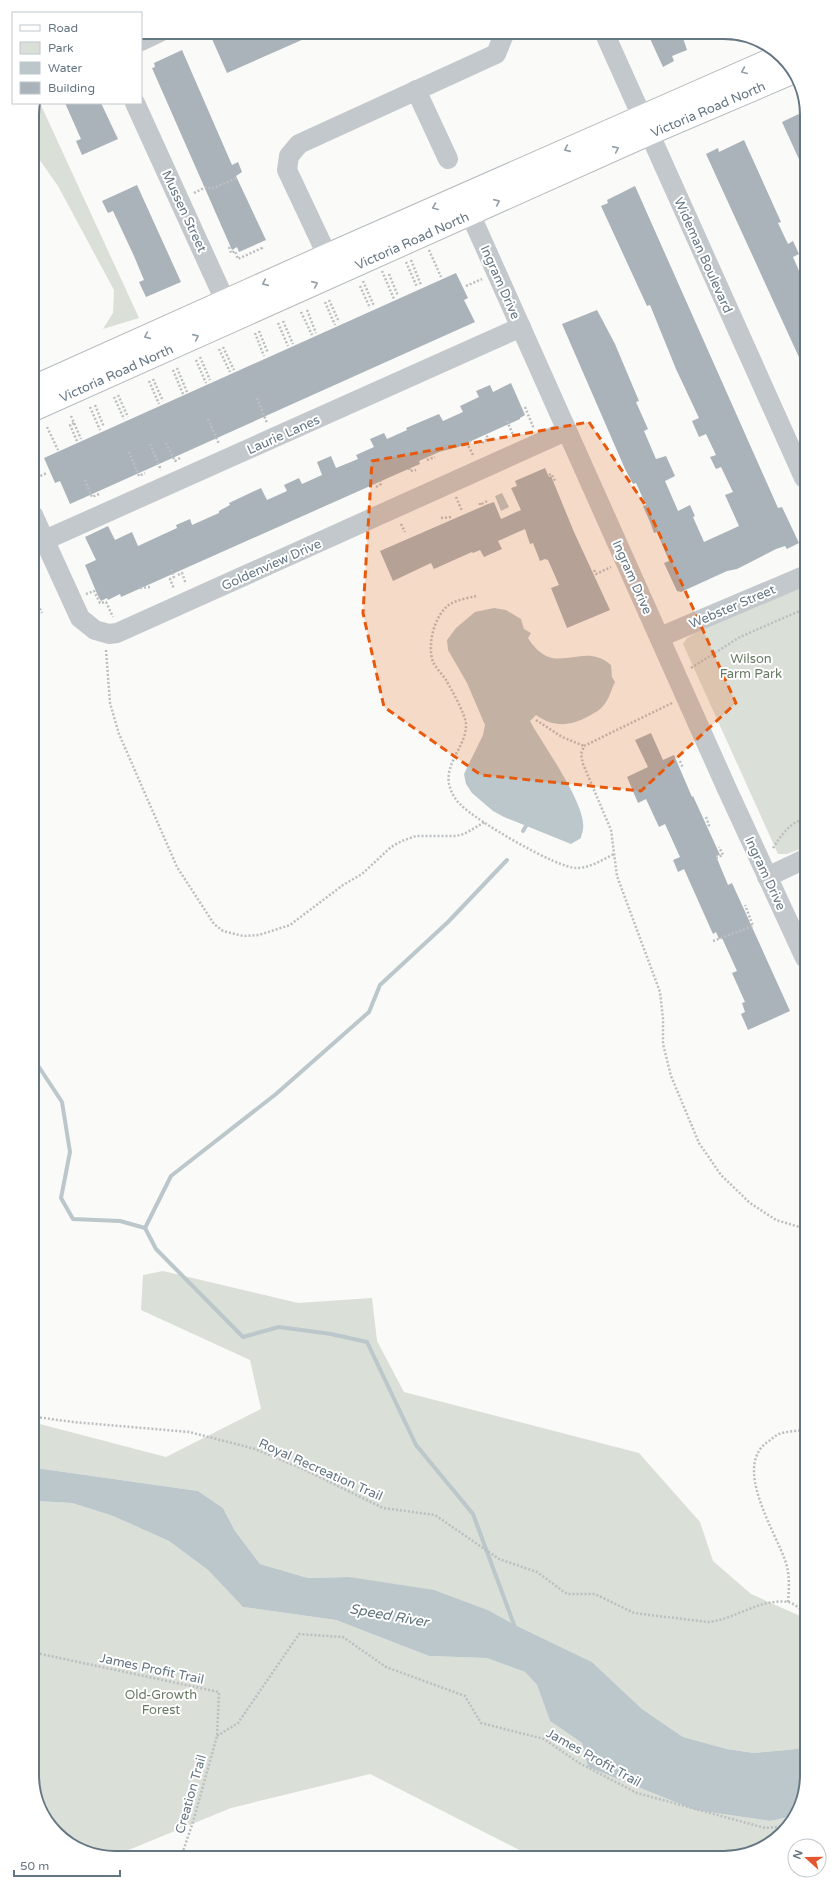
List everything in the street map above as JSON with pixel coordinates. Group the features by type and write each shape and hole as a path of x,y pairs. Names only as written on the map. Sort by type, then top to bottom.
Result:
{"main road":[{"name":"Victoria Road North","path":"39,407 230,310 327,255 466,205 645,125 774,58"},
{"name":"Victoria Road North","path":"645,125 788,74"},
{"name":"Victoria Road North","path":"39,386 230,310 376,257 408,242 466,205"}],"street":[{"path":"327,255 287,170 289,156 299,144 496,54 502,39"},
{"name":"Wideman Boulevard","path":"607,39 800,469"},
{"path":"416,90 448,159"},
{"name":"Mussen Street","path":"136,104 230,310"},
{"name":"Ingram Drive","path":"466,205 566,431 800,947"},
{"name":"Laurie Lanes","path":"45,540 521,327"},
{"name":"Goldenview Drive","path":"114,633 566,431"},
{"path":"39,528 80,618 95,630 114,633"},
{"name":"Webster Street","path":"660,637 800,578"},
{"path":"767,877 800,861"}],"path":[{"path":"192,194 206,187 211,189 237,178"},
{"path":"408,242 441,277"},
{"path":"408,242 421,285"},
{"path":"408,242 417,287"},
{"path":"229,247 231,253 235,251 238,258 262,248 262,246"},
{"path":"376,257 394,299"},
{"path":"356,265 374,306"},
{"path":"389,274 398,296"},
{"path":"360,286 370,308"},
{"path":"329,300 339,322"},
{"path":"325,302 335,325"},
{"path":"306,310 316,333"},
{"path":"301,312 312,335"},
{"path":"283,321 293,344"},
{"path":"278,323 288,346"},
{"path":"259,331 268,353"},
{"path":"255,333 264,356"},
{"path":"223,347 234,370"},
{"path":"219,349 230,372"},
{"path":"200,358 210,380"},
{"path":"196,360 206,383"},
{"path":"177,368 187,392"},
{"path":"172,370 183,394"},
{"path":"153,379 163,401"},
{"path":"149,381 159,404"},
{"path":"118,395 128,417"},
{"path":"114,397 124,419"},
{"path":"257,398 273,438"},
{"path":"95,405 104,428"},
{"path":"90,407 100,430"},
{"path":"525,407 534,429"},
{"path":"71,416 81,439"},
{"path":"208,419 225,460"},
{"path":"74,423 70,425 77,441"},
{"path":"47,427 58,450"},
{"path":"482,443 487,439 487,433"},
{"path":"166,443 175,461 180,458"},
{"path":"150,444 167,486"},
{"path":"129,452 139,476 145,473"},
{"path":"427,460 435,457"},
{"path":"409,468 410,471 416,470"},
{"path":"39,476 47,473"},
{"path":"549,475 551,474 556,482"},
{"path":"85,480 92,497 99,494"},
{"path":"376,487 381,484 380,481"},
{"path":"480,503 480,505 487,501"},
{"path":"441,518 452,517"},
{"path":"401,523 405,532"},
{"path":"171,568 174,577 170,579 181,604"},
{"path":"140,588 150,587"},
{"path":"94,591 100,603 106,602 114,633 106,647 110,703 119,734 177,867 214,924 223,931 243,936 259,935 290,925 343,885 362,874 391,847 402,841 416,836 456,836 464,834 485,822"},
{"path":"476,596 450,604 436,621 432,638 432,657 434,664 447,681 466,723 465,733 451,765 449,785 453,796 461,806 485,822 531,850 564,866 577,868 590,866 614,854"},
{"path":"39,607 42,613"},
{"path":"677,676 740,637 800,611"},
{"path":"536,720 562,737 584,746 686,697"},
{"path":"584,746 582,754 583,764 611,830 617,876 660,992 663,1019 663,1044 671,1076 699,1143 721,1175 750,1203 776,1220 800,1227"},
{"path":"680,761 683,768"},
{"path":"706,817 709,825 707,828"},
{"path":"773,849 783,833 791,825 800,821"},
{"path":"716,858 723,855 719,847"},
{"path":"713,941 753,926 745,905"},
{"name":"Royal Recreation Trail","path":"39,1417 73,1422 189,1432 255,1449 303,1469 383,1508 435,1515 498,1558 537,1572 567,1594 595,1594 634,1613 716,1622 759,1605 788,1602"},
{"path":"800,1431 781,1433 763,1445 756,1456 753,1470 755,1487 786,1563 789,1578 788,1602 800,1610"},
{"name":"James Profit Trail","path":"217,1736 238,1723 299,1634 343,1638 386,1667 465,1696 481,1722 544,1739 579,1763 637,1793 765,1828 780,1827"},
{"name":"James Profit Trail","path":"39,1654 219,1692 217,1736"},
{"name":"Creation Trail","path":"183,1851 193,1822 217,1736"}],"highlighted area":[{"path":"589,422 648,509 736,703 641,791 481,775 384,707 363,613 372,461"}],"green space":[{"path":"40,104 139,318 103,329 113,313 114,290 58,186 39,159"},
{"name":"Wilson Farm Park","path":"800,586 800,849 787,854 778,854 683,644 687,638 697,632"},
{"path":"163,1271 298,1303 372,1298 377,1341 404,1392 639,1453 700,1522 713,1561 751,1594 800,1616 800,1749 754,1753 727,1749 683,1737 642,1709 592,1662 515,1625 490,1611 349,1577 308,1578 260,1564 235,1531 223,1508 198,1491 39,1468 39,1424 166,1457 261,1409 250,1360 141,1310 143,1275"},
{"name":"Old-Growth Forest","path":"39,1501 72,1503 113,1516 169,1541 208,1570 243,1607 336,1620 429,1656 487,1658 525,1672 537,1685 550,1721 582,1743 588,1767 695,1810 770,1821 787,1817 778,1829 762,1841 748,1847 734,1850 521,1851 370,1774 231,1808 126,1851 110,1851 95,1848 77,1841 61,1829 52,1817 47,1809 40,1790 39,1775"}],"water":[{"path":"502,493 509,507 501,511 495,496"},
{"path":"494,608 506,610 521,619 524,629 531,633 528,638 538,650 548,657 558,659 589,656 600,658 611,665 612,677 615,682 603,707 599,710 589,716 569,724 556,724 536,715 530,721 563,775 578,805 582,818 583,830 581,838 571,844 504,817 493,811 472,793 466,784 464,774 483,735 485,725 467,683 448,650 447,640 456,628 475,612"},
{"name":"Speed River","path":"39,1468 198,1491 223,1508 235,1531 260,1564 308,1578 349,1577 434,1590 490,1611 515,1625 592,1662 642,1709 683,1737 727,1749 754,1753 800,1749 799,1785 792,1809 787,1817 770,1821 695,1810 588,1767 582,1743 550,1721 537,1685 525,1672 487,1658 429,1656 336,1620 243,1607 208,1570 169,1541 113,1516 72,1503 39,1501"}],"building":[{"path":"212,39 304,39 227,73"},
{"path":"650,39 683,39 687,50 672,56 674,61 663,67"},
{"path":"182,50 232,165 238,162 242,172 236,176 266,240 239,252 237,247 232,250 152,68 155,67 154,63"},
{"path":"65,104 101,104 118,139 82,155 76,141 81,139"},
{"path":"800,114 800,161 782,122"},
{"path":"744,140 781,222 778,223 788,244 793,241 799,254 793,257 800,273 800,359 706,154 718,148 719,152"},
{"path":"137,185 181,282 146,297 139,282 144,280 134,256 113,211 108,213 102,201"},
{"path":"635,186 778,508 782,507 799,543 787,549 785,546 776,549 737,569 727,571 681,592 677,591 664,563 669,561 657,532 654,533 643,506 646,505 636,483 633,484 625,469 562,324 597,310 615,344 639,401 636,402 648,429 644,431 656,459 666,456 675,476 665,481 678,511 690,505 695,516 693,517 704,542 739,526 725,495 733,492 721,467 716,469 710,457 716,455 706,434 699,437 692,421 699,418 676,369 650,305 647,306 601,206 608,203 607,200"},
{"path":"456,273 468,298 464,300 475,322 70,504 60,481 55,483 44,458"},
{"path":"511,383 525,415 520,419 458,447 439,452 419,461 420,464 121,597 120,594 108,600 107,598 101,601 98,596 85,565 96,560 85,537 108,526 115,540 132,532 138,546 177,528 176,525 190,519 192,525 219,513 219,511 230,505 229,503 261,488 267,500 287,491 284,485 299,478 302,484 322,475 317,462 331,456 336,468 358,459 356,455 374,447 370,439 384,433 387,439 407,430 406,428 439,414 443,421 463,412 460,406 479,397 476,391 490,385 493,392"},
{"path":"545,468 549,477 551,476 574,532 610,610 567,628 551,588 559,585 548,560 545,559 540,561 533,543 530,544 525,529 498,541 502,549 484,557 480,550 473,553 472,552 434,569 431,563 393,581 380,551 494,502 501,519 521,510 511,488 517,486 515,481"},
{"path":"651,733 663,760 674,755 720,855 716,856 728,885 732,883 790,1011 748,1030 741,1014 745,1012 742,1003 745,1002 732,973 737,971 722,938 719,939 716,932 713,934 684,869 678,872 673,860 680,857 665,824 659,827 646,799 638,803 627,777 648,767 635,740"}],"waterway":[{"path":"523,831 526,826"},
{"path":"145,1228 171,1176 276,1094 369,1012 380,985 448,922 507,860"},
{"path":"39,1067 62,1102 70,1152 61,1198 73,1219 120,1221 145,1228 156,1249 243,1337 279,1327 331,1334 367,1342 416,1445 473,1514 516,1630"}]}
